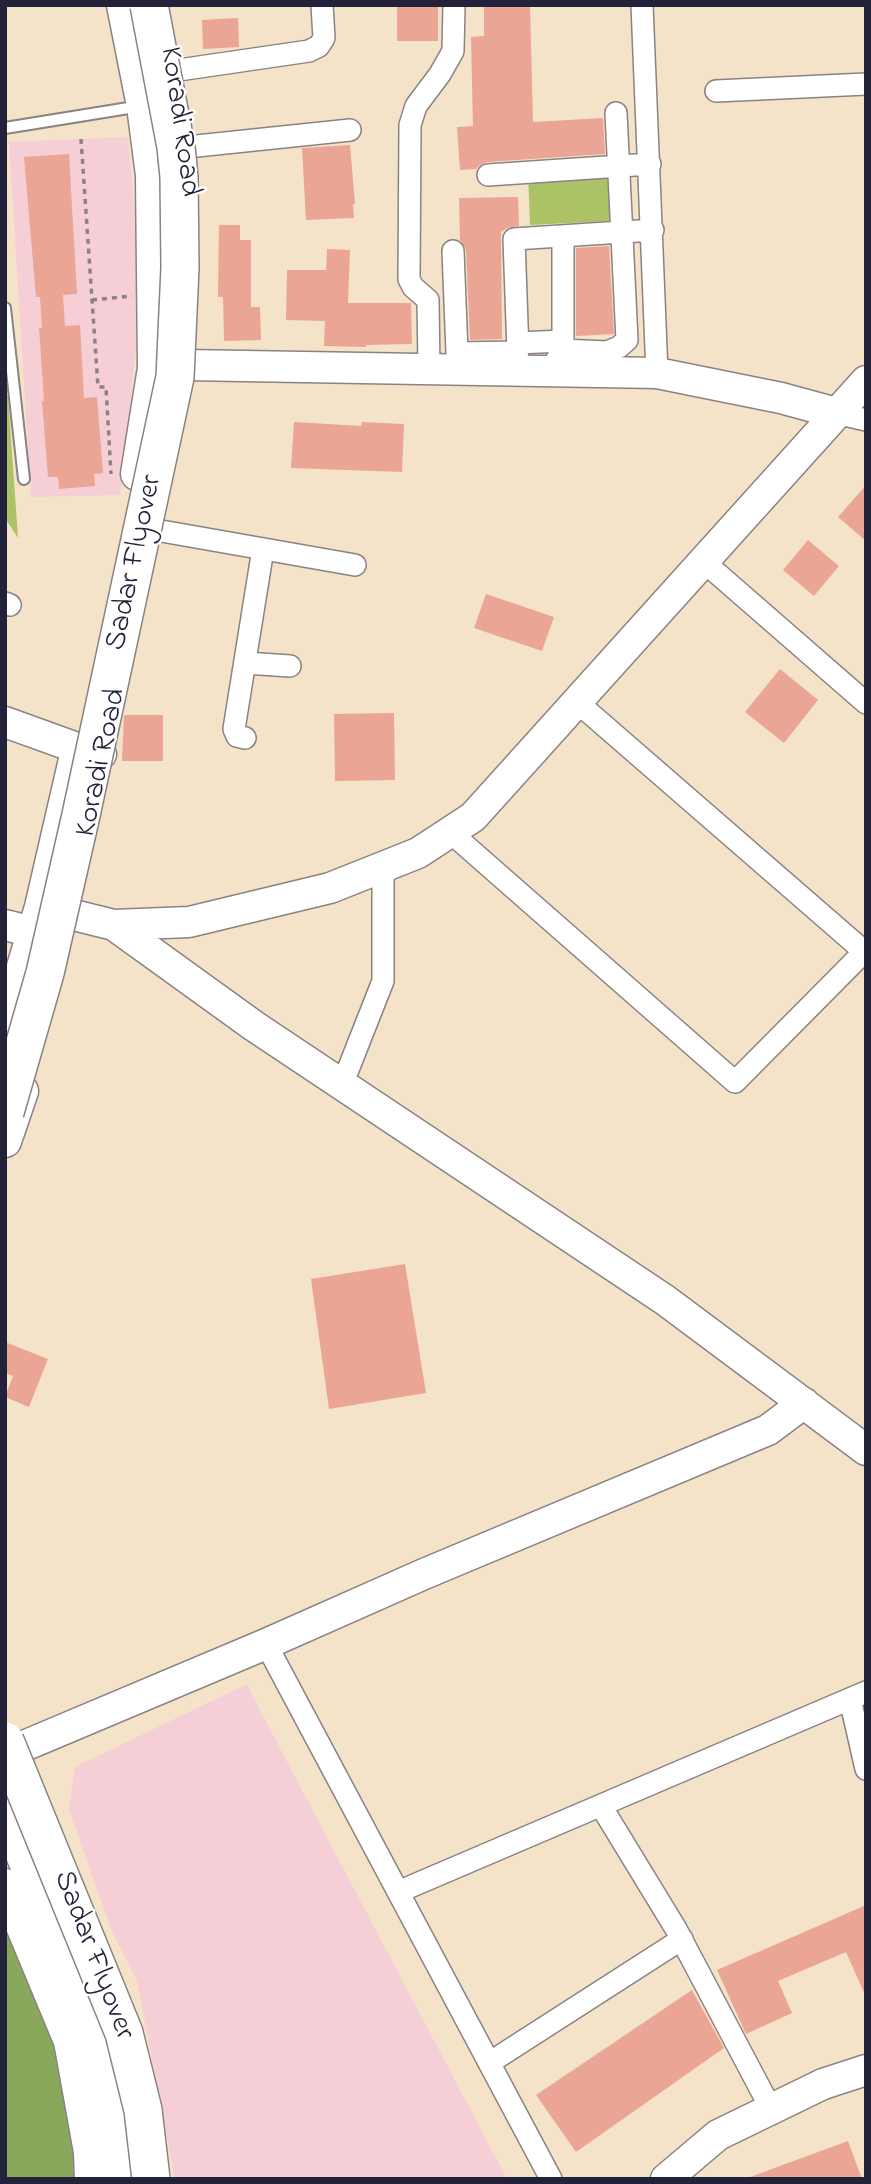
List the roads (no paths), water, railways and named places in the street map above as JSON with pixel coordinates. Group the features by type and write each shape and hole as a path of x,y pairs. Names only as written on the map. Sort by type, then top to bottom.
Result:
{"highway":[{"name":"Sadar Flyover","path":"5,1082 34,984 67,842 165,387 167,172 140,5"},
{"name":"Sadar Flyover","path":"5,1112 45,973 175,377 180,268 179,177 176,147 149,5"},
{"name":"Sadar Flyover","path":"5,1741 124,2033 143,2110 151,2179"},
{"name":"Sadar Flyover","path":"5,1806 97,2033 114,2098 122,2143 124,2179"},
{"name":"Sadar Flyover","path":"5,1841 102,2090 114,2151 115,2179"}],"main road":[{"name":"Koradi Road","path":"91,751 154,368 152,175 143,106 122,5"},
{"name":"Koradi Road","path":"5,1027 43,924 91,751 150,529 185,365 191,276 191,168 159,5"},
{"name":"Koradi Road","path":"5,1142 43,924"},
{"path":"5,1764 72,1926 112,2043 131,2133 133,2179"},
{"path":"5,1885 70,2041 90,2152 91,2179"}],"street":[{"path":"172,71 309,51 319,46 324,38 322,5"},
{"path":"429,370 428,300 413,287 409,279 410,125 416,106 453,51 454,5"},
{"path":"642,5 657,373"},
{"path":"716,91 866,84"},
{"path":"185,365 429,370 607,352 619,347 626,340 616,113"},
{"path":"187,147 350,130"},
{"path":"488,175 650,164"},
{"path":"518,347 514,239 653,230"},
{"path":"554,358 563,236"},
{"path":"453,251 457,353 518,347 554,358"},
{"path":"518,347 531,357 657,373 781,398 866,420"},
{"path":"43,924 189,922 330,888 418,853 473,817 866,381"},
{"path":"150,529 355,565"},
{"path":"244,738 237,736 234,729 264,549"},
{"path":"703,561 866,703"},
{"path":"245,663 290,666"},
{"path":"450,832 735,1082 865,952 577,702"},
{"path":"5,722 91,751"},
{"path":"342,1085 383,981 383,867"},
{"path":"114,925 254,1026 665,1300 866,1450"},
{"path":"5,1754 768,1430 804,1403"},
{"path":"266,1644 551,2179"},
{"path":"398,1892 858,1695 866,1769"},
{"path":"601,1805 682,1939 771,2109"},
{"path":"489,2063 682,1939"},
{"path":"666,2179 718,2135 822,2084 866,2070"}],"lane":[{"path":"5,128 143,106"},
{"path":"5,308 24,479"}]}
